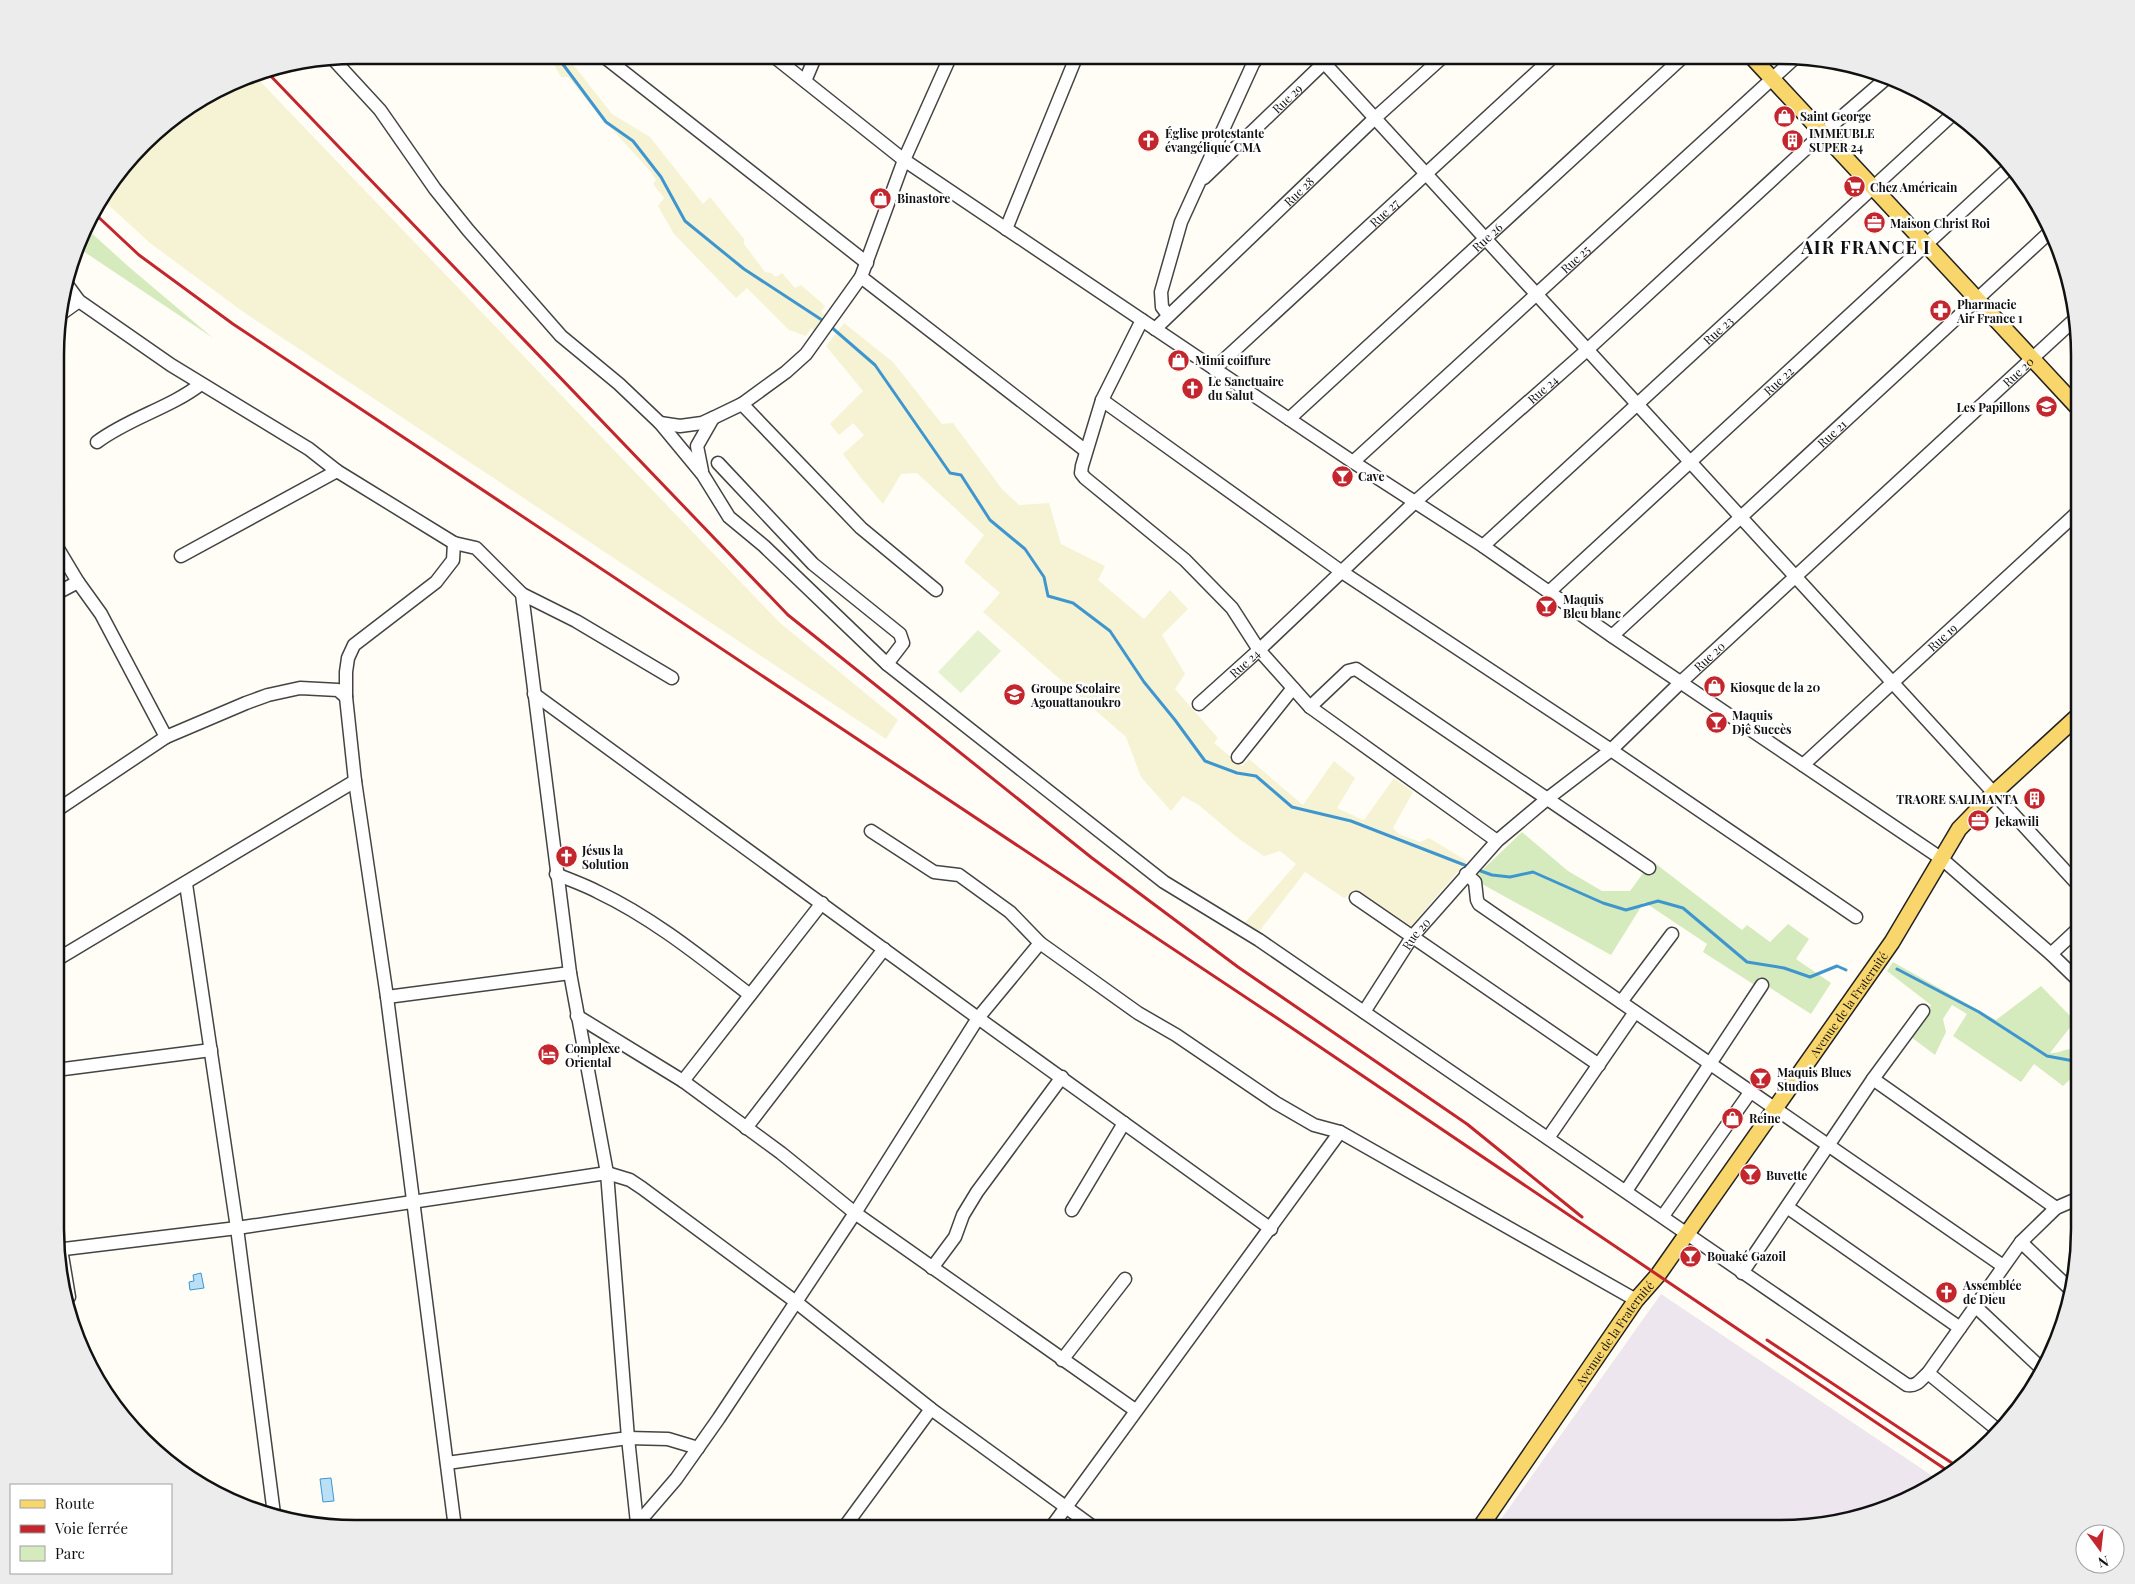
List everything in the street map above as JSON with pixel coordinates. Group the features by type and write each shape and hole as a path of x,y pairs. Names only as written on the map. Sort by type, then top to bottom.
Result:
{"main road":[{"path":"1759,64 2071,400"},
{"name":"Avenue de la Fraternité","path":"1485,1520 1636,1300 1658,1275 1892,942 1959,829 1994,793 2071,722"}],"street":[{"path":"338,64 380,110 435,189 468,230 561,336 618,384 660,423 703,475 729,517 764,546 887,664 1164,882 1259,940 1907,1385 1913,1386 1917,1384 1928,1373 2021,1242 2056,1208 2071,1201"},
{"path":"613,64 867,263"},
{"path":"783,64 904,160 1353,462 1483,546 1612,636 1942,858 2071,973"},
{"path":"805,81 812,64"},
{"path":"660,423 680,426 702,422 742,404 786,372 806,354 861,277 904,160 947,64"},
{"path":"1006,229 1073,64"},
{"path":"1168,315 1161,301 1161,292 1180,222 1253,64"},
{"name":"Rue 29","path":"1198,182 1318,64"},
{"path":"1329,64 1426,174 2071,877"},
{"name":"Rue 28","path":"1155,329 1375,118 1436,64"},
{"name":"Rue 27","path":"1214,369 1545,64"},
{"name":"Rue 26","path":"1289,419 1675,64"},
{"name":"Rue 25","path":"1353,462 1788,64"},
{"name":"Rue 24","path":"1199,704 1260,650 1416,502 1587,350 1823,133 1882,82"},
{"name":"Rue 23","path":"1483,546 1949,118"},
{"name":"Rue 22","path":"1549,592 2006,171"},
{"name":"Rue 21","path":"1612,636 2045,236"},
{"path":"861,277 1086,451"},
{"path":"71,290 79,302 201,384 309,449 337,471 454,544 476,548 522,594 576,621 672,678"},
{"path":"67,310 79,302"},
{"path":"1142,320 1102,400 1086,451 1082,473 1085,478 1185,560 1232,608 1260,650 1310,707 1497,841"},
{"name":"Rue 20","path":"1364,1012 1412,937 1497,841 1547,798 1611,750 1680,682 2070,324"},
{"path":"98,442 185,396 201,384"},
{"path":"1102,400 1342,572 1611,750 1856,917"},
{"path":"742,404 861,528 936,590"},
{"path":"703,475 697,446 714,416"},
{"path":"718,464 813,564 900,634 903,643 887,664"},
{"path":"181,556 337,471"},
{"name":"Rue 19","path":"1803,765 2071,518"},
{"path":"454,544 453,560 436,582 354,645 348,658 346,697 354,781 414,1201 454,1520"},
{"path":"64,559 101,614 166,737"},
{"path":"64,589 78,582"},
{"path":"522,594 570,973 606,1173 635,1520"},
{"path":"1310,707 1348,671 1356,669 1649,868"},
{"path":"64,805 166,737 268,695 300,688 320,688 338,690 346,697"},
{"path":"1238,757 1293,688"},
{"path":"534,694 1270,1229"},
{"path":"64,955 186,884 354,781"},
{"path":"871,831 934,872 959,875 1010,912 1040,943 1123,1003 1215,1060 1276,1103 1314,1126 1340,1132 1636,1300"},
{"path":"556,874 599,892 641,916 695,953 750,995"},
{"path":"1466,874 1475,882 1479,904 2003,1266"},
{"path":"186,884 237,1228 273,1508"},
{"path":"1356,898 1599,1065"},
{"path":"683,1081 822,903"},
{"path":"1621,1002 1672,934"},
{"path":"2051,954 2071,935"},
{"path":"640,1520 676,1479 698,1448 855,1213 978,1018 1040,943"},
{"path":"746,1128 884,949"},
{"path":"386,997 570,973"},
{"path":"1626,1191 1762,985"},
{"path":"1742,1273 1873,1079 1923,1010"},
{"path":"1548,1138 1635,1012"},
{"path":"577,1016 683,1081 781,1153 855,1213 1135,1410"},
{"path":"64,1069 211,1050"},
{"path":"932,1268 955,1237 964,1215 977,1192 1062,1077"},
{"path":"1873,1079 2056,1208"},
{"path":"1663,1216 1751,1091"},
{"path":"1072,1210 1124,1123"},
{"path":"1057,1520 1135,1410 1340,1132"},
{"path":"64,1249 237,1228 606,1173 630,1180 642,1188 796,1302 931,1409 1084,1520"},
{"path":"1787,1207 1960,1328"},
{"path":"2021,1242 2066,1285"},
{"path":"1062,1360 1125,1279"},
{"path":"1975,1306 2037,1365"},
{"path":"1928,1373 1994,1427"},
{"path":"850,1520 931,1409"},
{"path":"447,1463 628,1438 668,1439 698,1448"}],"shaded area":[{"path":"554,64 571,64 612,114 650,137 703,204 710,197 744,239 744,244 765,272 771,273 776,277 782,273 795,288 801,285 825,306 821,312 826,316 814,331 811,328 806,336 789,330 747,288 736,298 674,234 658,206 664,198 653,184 656,180 651,172 599,115 568,77 561,77"},
{"path":"259,80 780,623 898,720 886,739 242,311 150,243 107,203 113,193 149,149 178,124 209,103"},
{"path":"844,323 893,362 942,424 953,423 1002,489 1019,505 1049,503 1061,544 1105,566 1098,580 1144,619 1170,590 1188,609 1162,635 1185,674 1175,689 1218,738 1214,743 1242,766 1249,759 1303,805 1334,761 1355,778 1337,808 1361,819 1364,820 1394,778 1413,792 1393,828 1399,834 1420,842 1429,838 1467,861 1411,926 1358,890 1344,898 1305,872 1258,933 1243,925 1296,864 1280,851 1264,856 1239,839 1200,806 1183,796 1171,811 1141,777 1126,737 983,612 1000,593 964,562 984,535 917,473 901,474 883,504 861,478 843,454 864,435 853,423 839,435 830,424 863,391 826,346"},
{"path":"1661,1294 1933,1476 1909,1490 1874,1505 1837,1515 1799,1520 1500,1520"}],"green space":[{"path":"91,233 129,267 213,338 83,251"},
{"path":"978,630 1001,651 961,693 938,672"},
{"path":"1522,832 1568,871 1602,891 1630,891 1652,861 1742,930 1747,925 1770,942 1788,924 1809,939 1796,959 1831,983 1811,1014 1761,982 1753,984 1703,952 1707,944 1644,902 1611,955 1473,879"},
{"path":"1893,962 1996,1020 2041,986 2071,1017 2071,1026 2050,1053 2071,1049 2071,1078 2063,1086 2034,1064 2021,1082 1953,1036 1967,1014 1952,1005 1943,1019 1946,1032 1935,1055 1911,1037 1931,1005 1887,971"}],"water":[{"path":"201,1273 204,1288 190,1290 189,1282 194,1281 193,1275"},
{"path":"331,1478 334,1501 323,1502 320,1479"}],"waterway":[{"path":"563,64 606,122 633,141 661,177 685,221 744,269 825,322"},
{"path":"830,326 875,365 950,473 961,475 990,520 1025,549 1044,577 1048,596 1073,603 1110,631 1144,682 1205,761 1237,773 1256,776 1292,807 1351,821 1467,866"},
{"path":"1478,870 1492,875 1510,877 1533,872 1603,903 1626,910 1658,901 1683,908 1747,962 1784,968 1810,977 1837,966 1846,970"},
{"path":"1897,969 1979,1012 2047,1056 2071,1060"}],"railway":[{"path":"271,76 788,615 1092,858 1238,967 1467,1124 1582,1217"},
{"path":"99,217 139,255 233,324 1280,1020 1945,1469"},
{"path":"1767,1340 1952,1463"}],"place":[{"name":"Saint George","path":"1784,116"},
{"name":"Église protestante évangélique CMA","path":"1149,140"},
{"name":"IMMEUBLE SUPER 24","path":"1793,140"},
{"name":"Chez Américain","path":"1854,187"},
{"name":"Binastore","path":"881,198"},
{"name":"Maison Christ Roi","path":"1874,223"},
{"name":"Pharmacie Air France 1","path":"1941,311"},
{"name":"Mimi coiffure","path":"1179,360"},
{"name":"Le Sanctuaire du Salut","path":"1192,388"},
{"name":"Les Papillons","path":"2046,407"},
{"name":"Cave","path":"1342,476"},
{"name":"Maquis Bleu blanc","path":"1547,606"},
{"name":"Kiosque de la 20","path":"1714,687"},
{"name":"Groupe Scolaire Agouattanoukro","path":"1015,695"},
{"name":"Maquis Djê Succès","path":"1716,722"},
{"name":"TRAORE SALIMANTA","path":"2034,799"},
{"name":"Jekawili","path":"1979,821"},
{"name":"Jésus la Solution","path":"566,857"},
{"name":"Complexe Oriental","path":"549,1055"},
{"name":"Maquis Blues Studios","path":"1761,1079"},
{"name":"Reine","path":"1733,1118"},
{"name":"Buvette","path":"1750,1175"},
{"name":"Bouaké Gazoil","path":"1691,1256"},
{"name":"Assemblée de Dieu","path":"1947,1292"}],"district":[{"name":"AIR FRANCE I","path":"1866,247"}]}
